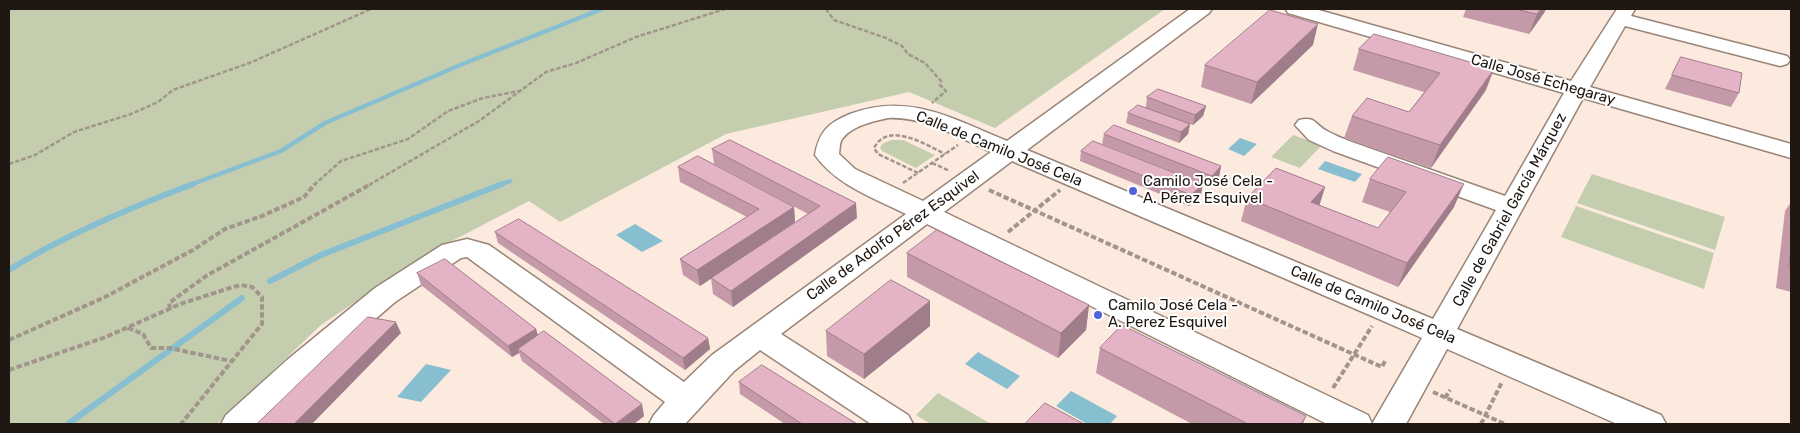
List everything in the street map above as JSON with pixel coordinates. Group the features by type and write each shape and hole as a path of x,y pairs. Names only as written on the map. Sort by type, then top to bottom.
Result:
{"street":[{"name":"Calle de Adolfo Pérez Esquivel","path":"666,424 686,400 723,363 759,335 1202,9"},
{"name":"Calle José Echegaray","path":"1295,9 1791,150"},
{"path":"1352,24 1368,9"},
{"name":"Calle de Gabriel García Márquez","path":"1389,424 1577,90 1623,14"},
{"name":"Calle de Camilo José Cela","path":"1356,424 846,174 827,155 830,139 840,128 875,114 894,111 919,115 1074,178 1648,424"},
{"path":"1307,125 1317,135 1341,146 1512,207"},
{"path":"238,424 298,368 384,295 452,251 466,248 479,251 686,400"},
{"path":"759,335 896,424"}],"lane":[{"path":"1623,14 1780,60"}],"path":[{"path":"9,164 35,155 74,132 131,114 158,102 172,90 252,62 371,9"},
{"path":"170,309 170,303 206,276 386,176 479,121 546,72 576,63 636,37 725,9"},
{"path":"826,9 834,20 886,38 902,46 908,54 925,63 941,81 940,86 946,90 919,115"},
{"path":"9,340 103,298 193,250 225,229 262,216 304,197 319,180 341,161 408,139 448,111 483,98 520,91"},
{"path":"918,173 878,154 874,148 876,143 882,138 901,136 945,154"},
{"path":"888,193 972,136"},
{"path":"932,163 1354,355 1382,367 1385,361"},
{"path":"992,245 1074,178"},
{"path":"9,370 106,337 170,309 230,288 242,285 252,287 262,297 262,324 181,424"},
{"path":"1331,391 1382,309"},
{"path":"127,328 143,334 151,348 169,348 188,354 231,361"},
{"path":"1482,424 1510,365"},
{"path":"1450,390 1445,398 1506,424"}],"green space":[{"path":"9,9 1165,9 995,128 909,92 726,134 560,222 529,201 425,255 321,325 217,424 9,424"},
{"path":"1293,135 1322,145 1300,168 1271,157"},
{"path":"891,140 903,140 935,155 916,168 882,151 880,148 882,144"},
{"path":"1592,174 1725,217 1715,250 1577,203"},
{"path":"1576,206 1714,253 1704,289 1561,237"},
{"path":"938,393 991,424 931,424 916,415"}],"water":[{"path":"1240,138 1257,144 1244,156 1228,149"},
{"path":"1325,161 1362,174 1355,182 1318,169"},
{"path":"635,224 663,241 642,252 616,235"},
{"path":"978,352 1020,376 1007,389 965,364"},
{"path":"426,364 451,370 421,402 397,397"},
{"path":"1071,391 1117,416 1110,424 1087,424 1056,406"}],"building":[{"path":"1516,9 1541,9 1537,14"},
{"path":"1270,10 1318,24 1257,82 1205,65"},
{"path":"1374,34 1494,69 1440,145 1352,116 1367,98 1409,112 1440,73 1359,49"},
{"path":"1681,57 1742,73 1739,93 1672,75"},
{"path":"1158,89 1206,106 1195,115 1147,97"},
{"path":"1138,105 1190,124 1181,132 1128,113"},
{"path":"1114,125 1221,166 1212,176 1104,134"},
{"path":"730,140 856,203 731,291 711,278 820,206 712,149"},
{"path":"1093,141 1203,184 1191,195 1081,151"},
{"path":"698,156 794,207 697,270 680,259 759,209 678,167"},
{"path":"1388,157 1464,184 1407,263 1247,198 1276,168 1325,187 1311,202 1378,228 1406,192 1370,179"},
{"path":"519,219 708,338 683,358 495,232"},
{"path":"937,230 1089,305 1061,333 907,253"},
{"path":"1791,249 1791,269 1789,268"},
{"path":"445,259 536,329 508,346 417,273"},
{"path":"891,280 930,301 864,354 826,331"},
{"path":"368,317 396,322 294,424 257,424"},
{"path":"1122,325 1306,416 1301,424 1248,424 1100,348"},
{"path":"544,331 642,404 615,424 518,349"},
{"path":"762,365 857,424 802,424 739,382"},
{"path":"1045,403 1084,424 1025,424"}],"waterway":[{"path":"190,185 281,151 325,123 465,63 602,9"},
{"path":"499,185 510,181"},
{"path":"9,270 75,233 193,184"},
{"path":"270,281 321,255 502,184"},
{"path":"68,424 242,298"}],"place":[{"name":"Camilo José Cela - A. Pérez Esquivel","path":"1133,191"},
{"name":"Camilo José Cela - A. Perez Esquivel","path":"1098,315"}]}
